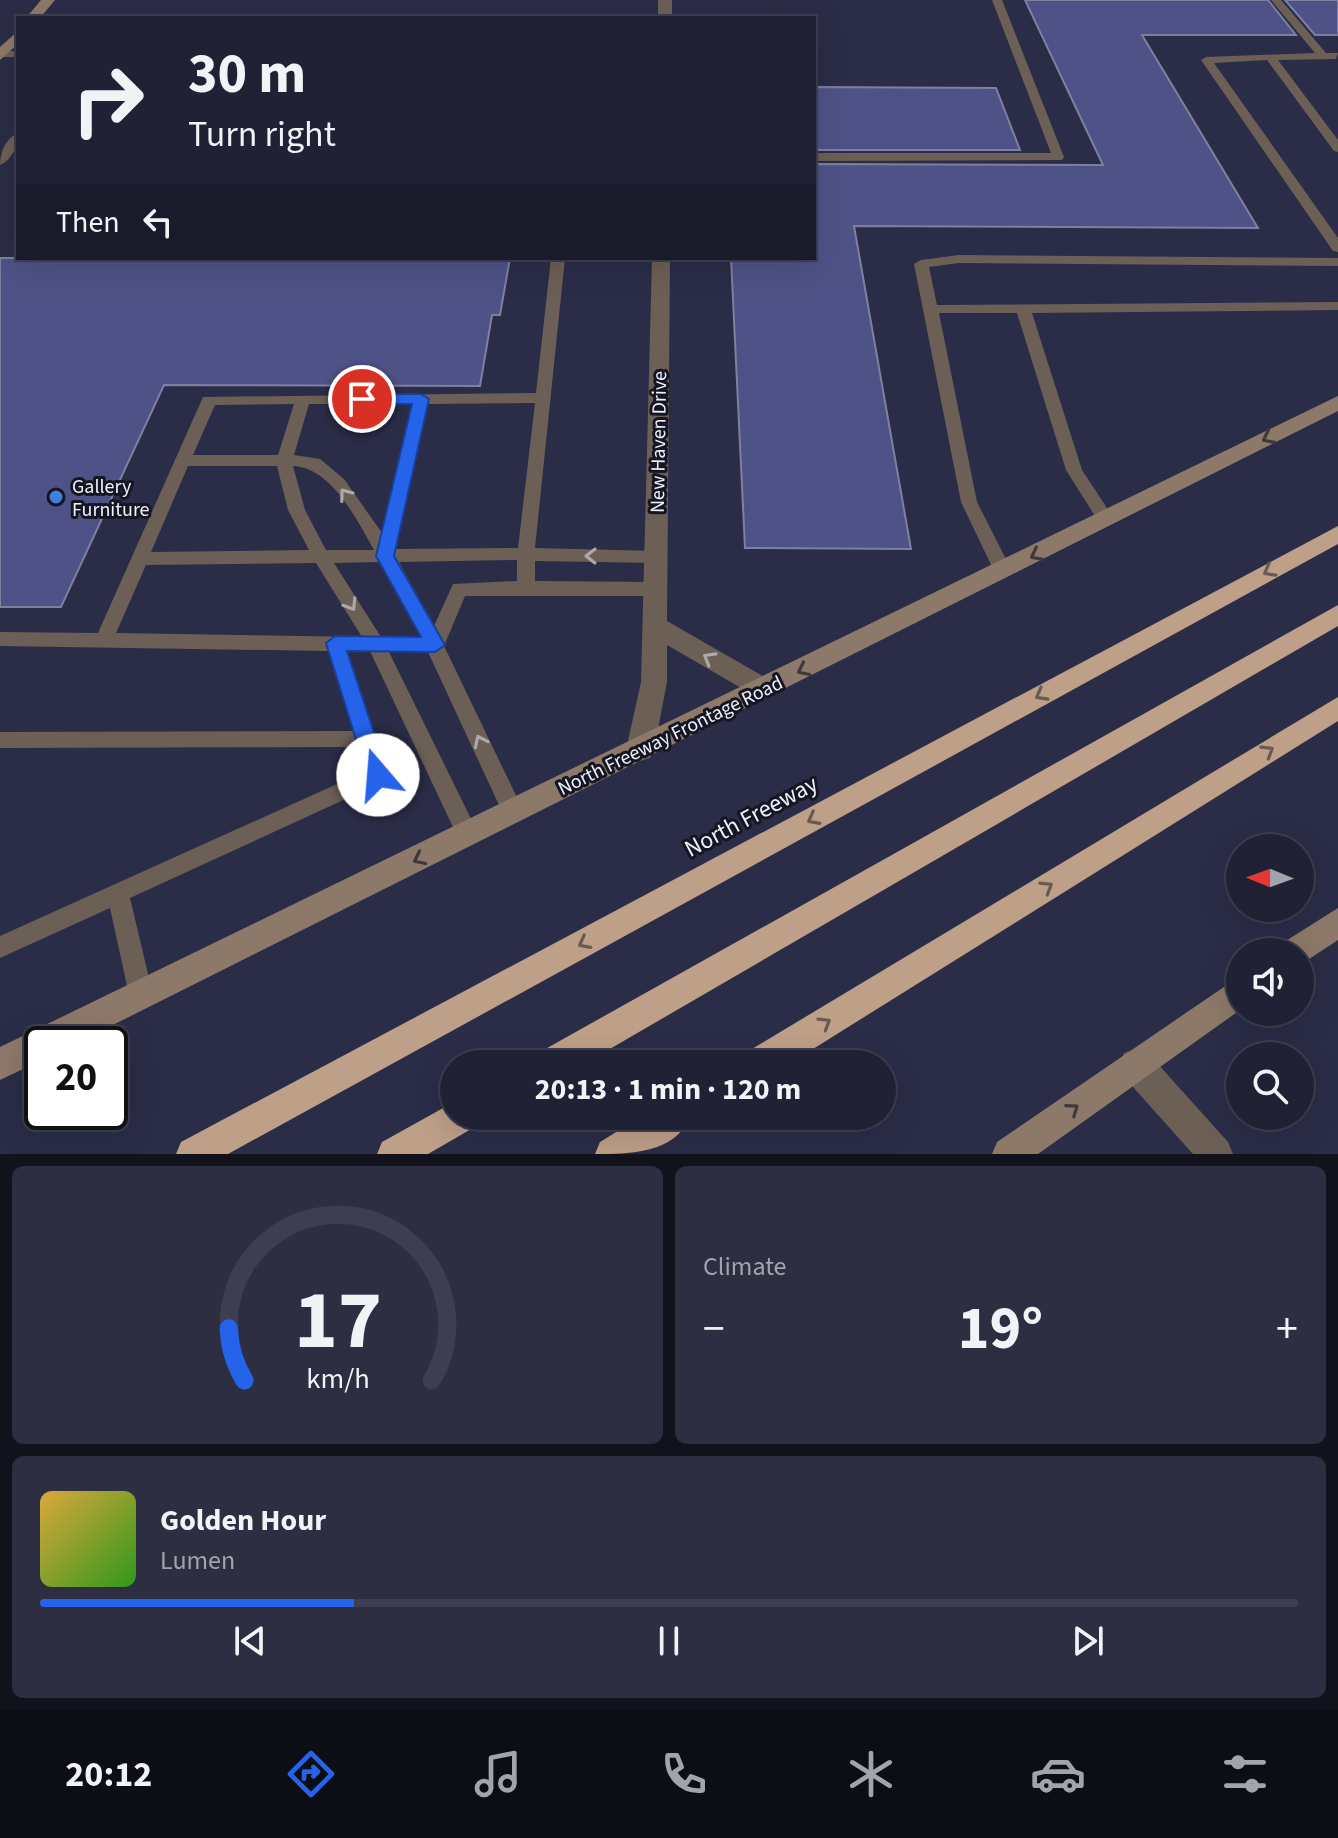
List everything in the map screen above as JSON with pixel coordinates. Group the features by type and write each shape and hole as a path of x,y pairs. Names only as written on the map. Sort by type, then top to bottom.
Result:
{"highway":[{"name":"North Freeway","path":"193,1154 1338,534"},
{"path":"576,1050 1338,614"},
{"path":"782,1050 1338,708"},
{"path":"394,1154 440,1128"},
{"path":"612,1154 651,1130"}],"main road":[{"path":"35,16 48,0"},
{"name":"North Freeway Frontage Road","path":"0,1064 1338,403"},
{"path":"1314,939 1338,922"},
{"path":"1009,1154 1226,1001"}],"street":[{"name":"New Haven Drive","path":"640,750 654,682 661,260"},
{"path":"655,626 764,689"},
{"path":"1136,1065 1216,1154"}],"lane":[{"path":"816,157 1058,157 997,0"},
{"path":"1276,0 1334,57"},
{"path":"1270,57 1338,148"},
{"path":"1334,57 1206,60 1338,248"},
{"path":"0,161 16,140"},
{"path":"1003,571 969,502 921,264 959,259 1338,262"},
{"path":"526,588 526,554 558,260"},
{"path":"931,309 1338,306"},
{"path":"1023,308 1074,470 1106,520"},
{"path":"104,640 209,400 543,398"},
{"path":"303,399 284,460 286,490 321,557 376,644 468,835"},
{"path":"385,556 421,399"},
{"path":"183,461 284,460 313,463 342,487 435,645 513,812"},
{"path":"139,559 526,554 656,557"},
{"path":"435,645 459,589 655,589"},
{"path":"0,639 435,645"},
{"path":"0,947 378,775 335,643"},
{"path":"0,740 366,739"},
{"path":"118,893 141,995"}],"building":[{"path":"1025,0 1268,0 1296,35 1142,35 1258,228 854,226 911,549 745,548 731,260 816,260 816,164 1103,165"},
{"path":"1285,0 1338,0 1338,35 1315,35"},
{"path":"816,87 996,88 1020,150 816,150"},
{"name":"Gallery Furniture","path":"0,258 510,260 500,315 492,315 480,386 164,385 61,607 0,607"}],"place":[{"name":"Gallery Furniture","path":"56,497"}],"route":[{"path":"362,399 421,399 385,556 435,645 335,643 378,775"}]}
